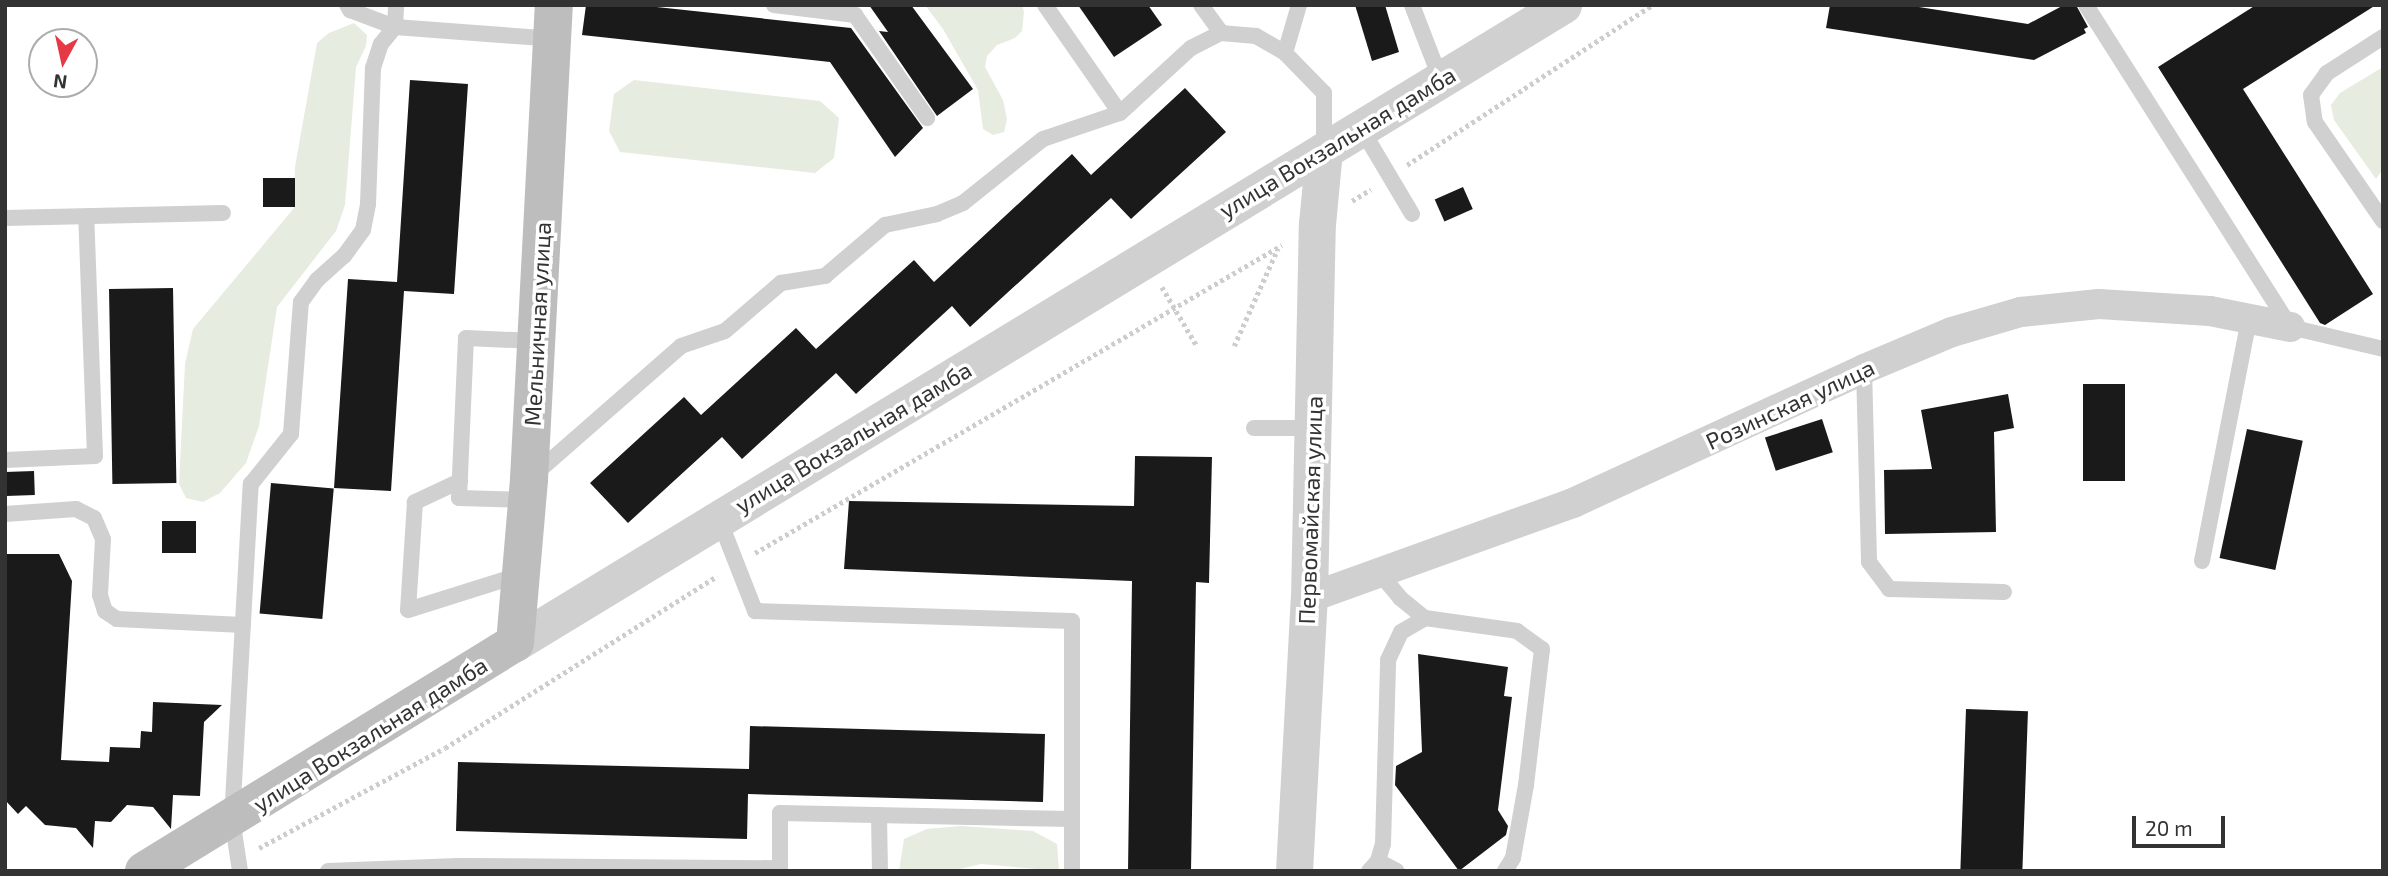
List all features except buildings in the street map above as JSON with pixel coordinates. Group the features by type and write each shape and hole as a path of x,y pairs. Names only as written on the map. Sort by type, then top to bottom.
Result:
{"main road":[{"name":"Мельничная улица","path":"515,643 528,490 554,22"},
{"name":"улица Вокзальная дамба","path":"144,871 183,854 232,819 515,643"}],"street":[{"name":"улица Вокзальная дамба","path":"515,643 1563,5"},
{"name":"Первомайская улица","path":"1294,871 1309,598 1317,224 1324,150"},
{"name":"Розинская улица","path":"1309,598 1381,575 1573,503 1864,369 1952,332 2021,312 2099,304 2210,311 2290,327"}],"lane":[{"path":"346,5 351,10 395,27 554,22"},
{"path":"240,865 232,819 251,484 291,434 301,302 317,280 344,256 363,230 368,204 373,68 381,44 395,27 396,5"},
{"path":"774,5 855,15 927,118"},
{"path":"1045,5 1120,113"},
{"path":"1201,5 1220,33"},
{"path":"1412,5 1441,80"},
{"path":"2086,5 2290,327 2383,349"},
{"path":"1286,53 1297,7"},
{"path":"537,341 466,338 459,498 528,490 681,346 725,331 781,283 825,276 885,225 937,214 963,203 1043,139 1120,113 1191,48 1220,33 1256,36 1286,53 1324,93 1324,150"},
{"path":"2383,37 2327,73 2311,94 2315,122 2383,221"},
{"path":"1361,128 1412,214"},
{"path":"5,218 223,213"},
{"path":"5,460 95,456 86,216"},
{"path":"2202,562 2249,319"},
{"path":"1864,369 1868,562 1889,589 2004,592"},
{"path":"1254,428 1313,428"},
{"path":"460,481 415,502 408,610 521,574"},
{"path":"5,514 76,509 94,518 103,539 100,594 105,611 117,620 243,625"},
{"path":"719,519 734,565 755,611 1072,621 1072,871"},
{"path":"1381,575 1400,598 1425,618 1517,631 1542,649 1526,785 1513,858 1505,871"},
{"path":"1397,871 1373,866 1383,844 1388,660 1401,632 1425,618"},
{"path":"328,871 458,866 780,868 780,814 1072,819"},
{"path":"879,816 880,871"}],"path":[{"path":"240,865 445,748 734,565 1317,224 1652,5"},
{"path":"1234,346 1279,246"},
{"path":"1144,259 1196,346"}],"shaded area":[{"path":"925,5 1022,5 1022,31 1015,38 997,45 987,56 985,67 1003,100 1007,119 1004,132 993,135 983,129 978,90 943,29"},
{"path":"354,23 367,35 366,46 356,67 345,205 336,231 277,307 259,426 246,463 220,493 203,502 186,498 179,484 185,364 193,329 294,208 295,167 317,43 329,33"},
{"path":"2383,67 2383,169 2376,179 2334,120 2331,105 2340,93"},
{"path":"634,80 820,101 839,118 834,158 815,173 620,152 609,131 614,94"},
{"path":"961,826 1033,831 1057,844 1059,871 981,864 951,871 899,871 904,839 927,829"}]}
